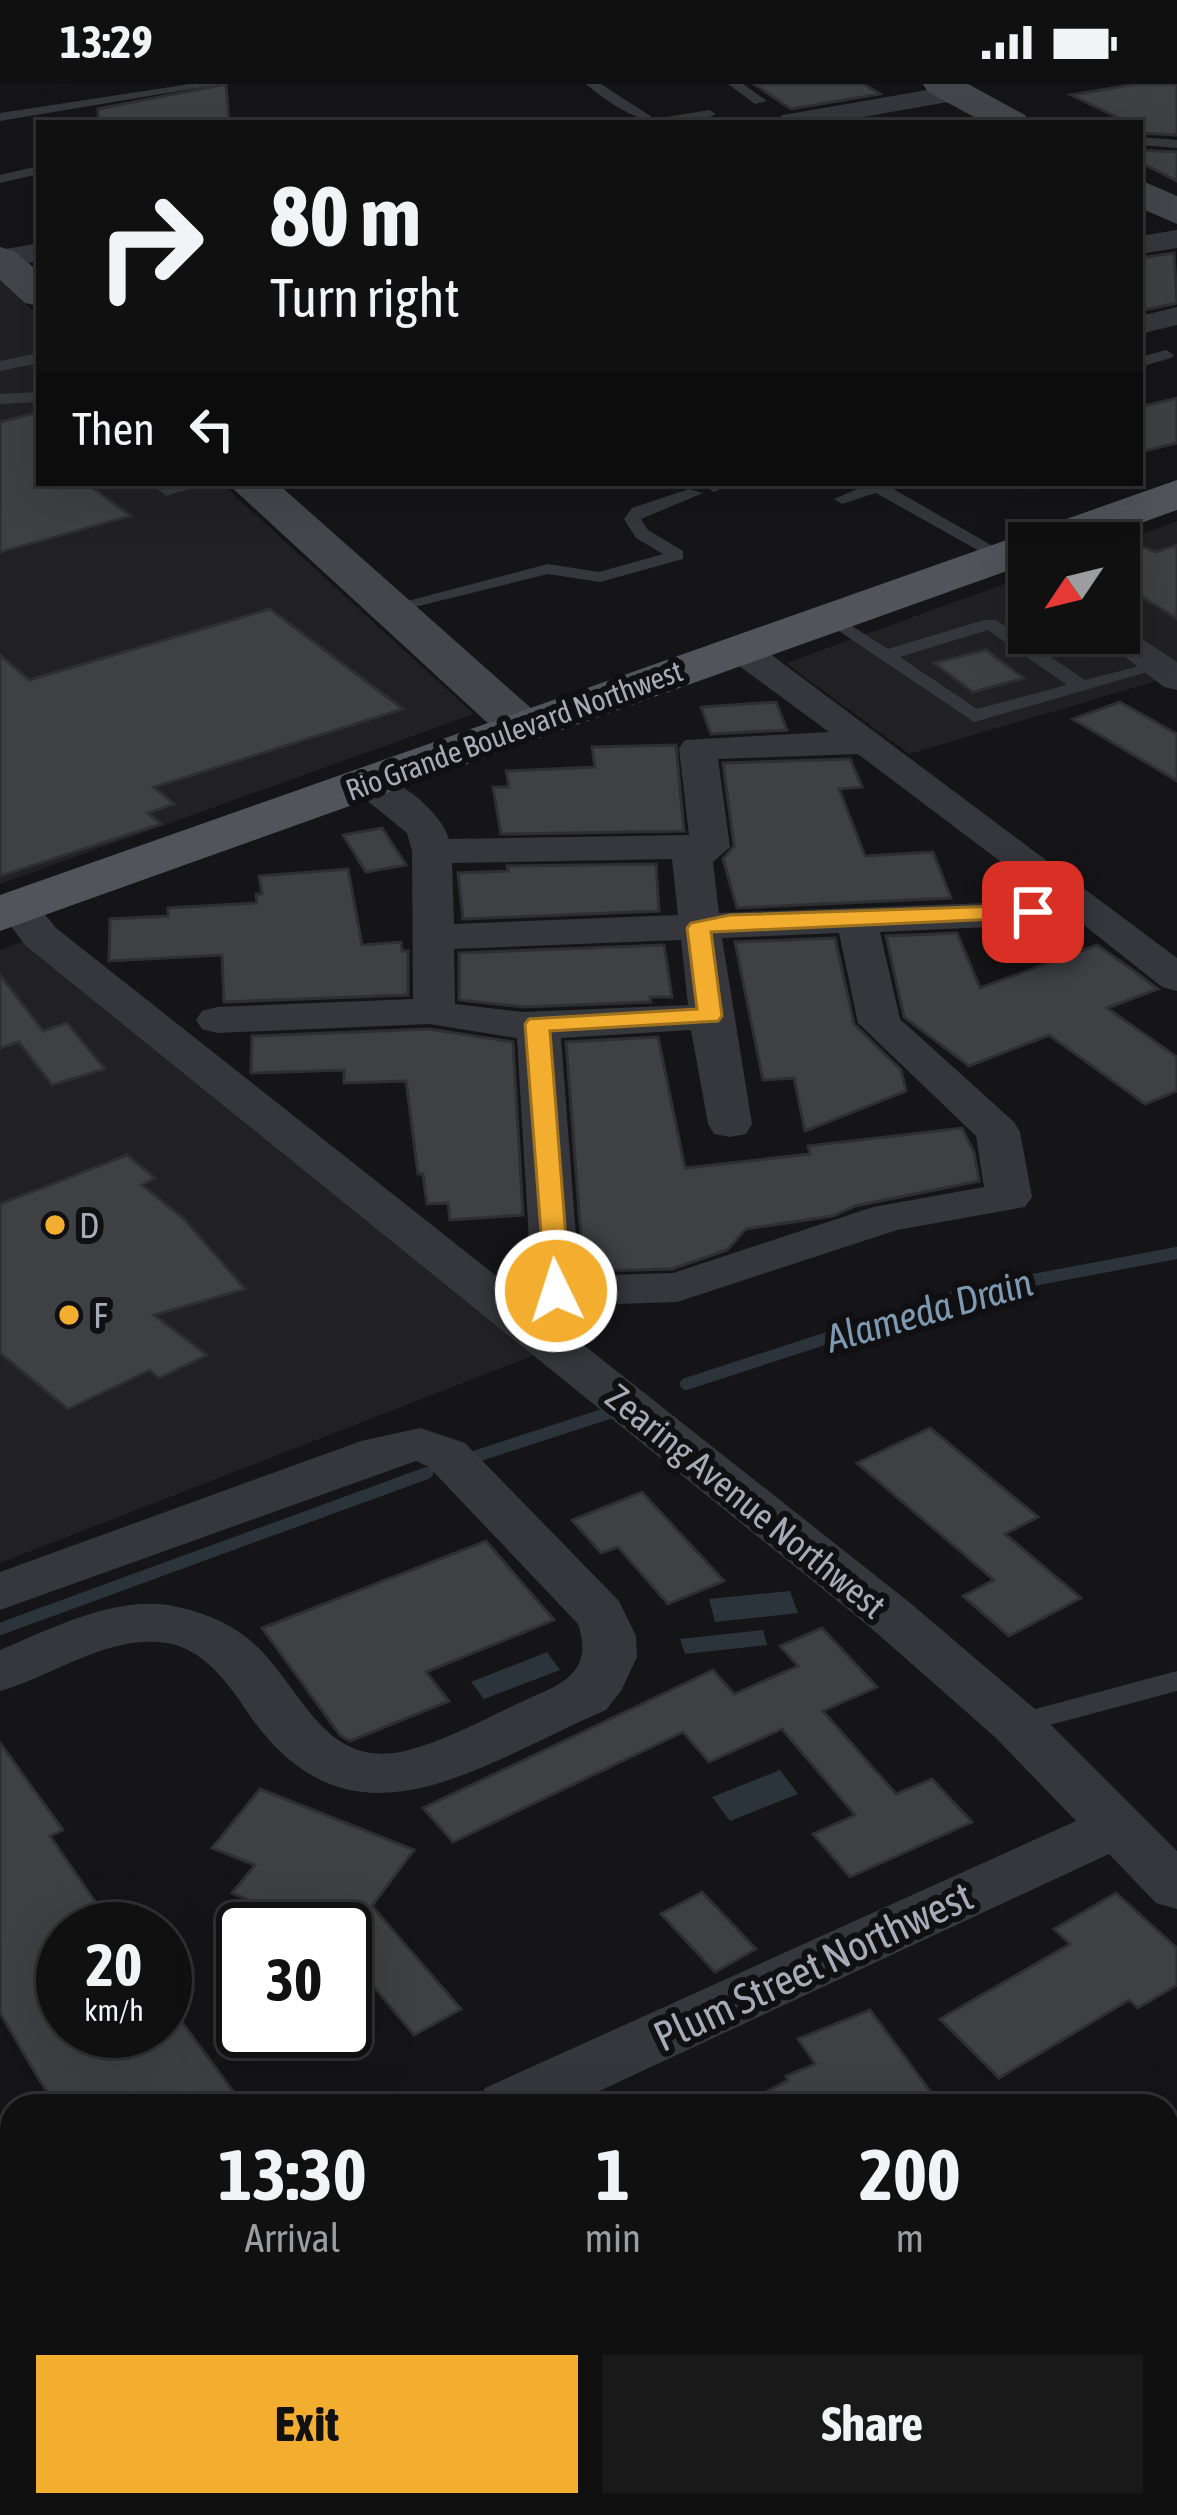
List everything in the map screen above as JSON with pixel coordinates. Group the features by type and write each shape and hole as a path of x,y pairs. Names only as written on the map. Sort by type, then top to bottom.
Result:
{"main road":[{"name":"Rio Grande Boulevard Northwest","path":"1108,522 1177,494"},
{"name":"Rio Grande Boulevard Northwest","path":"9,911 830,617 1008,561"}],"street":[{"path":"784,119 948,88 1007,120"},
{"path":"1143,194 1177,212"},
{"path":"1143,245 1177,239"},
{"path":"0,259 36,253"},
{"path":"0,259 36,291"},
{"path":"1143,324 1177,316"},
{"path":"253,486 522,727"},
{"path":"740,649 1177,978"},
{"path":"1140,652 1168,672"},
{"path":"710,847 698,748 866,742"},
{"path":"382,777 443,851 432,937 434,1012"},
{"path":"443,851 710,847"},
{"path":"710,847 692,857 710,1016 730,1124"},
{"path":"432,937 1033,912 1078,900"},
{"name":"Zearing Avenue Northwest","path":"9,911 890,1615 1016,1724 1177,1887"},
{"path":"538,1024 556,1291 677,1287 889,1217 1009,1197 998,1132 879,1023 856,918"},
{"path":"217,1020 434,1012 465,1024 538,1024 710,1016"},
{"path":"0,1592 271,1489 420,1444 447,1455 600,1614 612,1642 605,1673 586,1696 433,1762 387,1776 350,1772 316,1759 234,1654 186,1628 165,1623 102,1630 0,1672"},
{"name":"Plum Street Northwest","path":"534,2094 1118,1826"}],"lane":[{"path":"0,117 215,84"},
{"path":"592,84 649,120"},
{"path":"734,84 760,101"},
{"path":"1143,141 1177,144"},
{"path":"0,178 36,171"},
{"path":"1143,361 1173,356"},
{"path":"0,366 36,359"},
{"path":"0,399 36,397"},
{"path":"842,499 874,486"},
{"path":"883,486 1008,548"},
{"path":"390,608 548,568 600,578 677,555 642,534 632,518 712,488"},
{"path":"830,617 974,716 1076,683 1168,672"},
{"path":"886,655 987,638 1044,674 1076,683"},
{"path":"1016,1724 1177,1681"}],"shaded area":[{"path":"0,280 36,313 36,486 224,486 474,714 0,884"},
{"path":"1177,521 1177,675 909,754 786,663 1008,583 1008,654 1140,654 1140,535"},
{"path":"31,939 545,1351 0,1563 0,950"},
{"path":"790,1591 798,1613 715,1622 709,1599"},
{"path":"763,1630 767,1645 685,1654 680,1639"},
{"path":"547,1652 560,1670 484,1699 471,1682"},
{"path":"780,1770 798,1794 730,1821 712,1797"}],"building":[{"path":"226,84 229,120 99,120 98,109"},
{"path":"754,84 863,84 880,94 791,109"},
{"path":"1137,84 1177,84 1177,135 1143,133 1143,120 1123,120 1071,95"},
{"path":"1143,150 1177,152 1177,181 1143,164"},
{"path":"1174,253 1177,303 1143,310 1143,258"},
{"path":"1177,398 1177,443 1143,451 1143,406"},
{"path":"36,413 36,486 90,486 131,516 0,552 0,422"},
{"path":"1177,545 1177,619 1140,595 1140,548 1156,552"},
{"path":"270,609 403,709 154,787 174,804 148,813 161,824 0,876 0,655 29,680"},
{"path":"986,650 1024,678 973,692 934,663"},
{"path":"776,702 787,730 711,734 701,707"},
{"path":"1120,702 1177,734 1177,781 1073,719"},
{"path":"676,745 684,831 501,834 493,787 509,787 506,771 595,767 592,747"},
{"path":"850,759 862,787 839,789 865,856 933,852 951,898 737,908 723,859 734,846 723,763"},
{"path":"382,828 406,865 366,872 343,835"},
{"path":"656,864 659,911 463,919 458,873 508,871 507,866"},
{"path":"348,869 362,945 401,942 402,951 408,951 408,995 224,1002 222,955 109,961 110,919 168,916 168,908 257,903 256,894 262,894 259,876"},
{"path":"957,933 980,988 1097,945 1134,971 1158,989 1107,1008 1177,1057 1177,1091 1145,1104 1049,1035 969,1066 904,1017 886,936"},
{"path":"835,938 854,1024 901,1070 906,1091 805,1131 794,1078 763,1080 735,942"},
{"path":"664,945 672,997 524,1007 459,1000 459,953"},
{"path":"0,975 43,1031 67,1023 105,1069 52,1085 19,1042 0,1048"},
{"path":"429,1029 513,1042 523,1215 450,1220 448,1203 427,1204 423,1174 418,1174 406,1081 344,1083 344,1070 251,1073 252,1036"},
{"path":"658,1037 685,1168 810,1154 808,1146 962,1128 974,1152 979,1181 855,1206 833,1216 746,1229 727,1250 672,1269 592,1271 581,1237 566,1042"},
{"path":"127,1155 155,1178 142,1185 184,1219 245,1289 154,1315 207,1355 159,1378 150,1370 68,1409 0,1353 0,1204"},
{"path":"930,1428 1038,1517 1005,1534 1081,1598 1009,1636 963,1596 994,1580 857,1463"},
{"path":"642,1492 724,1581 668,1604 618,1547 601,1553 572,1520"},
{"path":"486,1541 554,1620 426,1672 449,1701 350,1741 340,1735 262,1628"},
{"path":"822,1628 877,1687 823,1711 896,1794 932,1779 972,1822 850,1877 813,1834 855,1815 782,1729 709,1762 683,1732 453,1842 423,1808 713,1670 734,1694 798,1666 780,1646"},
{"path":"0,1743 63,1830 50,1836 95,1902 36,1902 36,2058 192,2058 192,2036 235,2094 49,2094 0,2013"},
{"path":"260,1789 414,1850 372,1906 372,1902 254,1902 232,1893 255,1865 212,1848"},
{"path":"702,1892 756,1949 715,1972 661,1914"},
{"path":"1116,1893 1177,1948 1177,1985 1138,2008 1129,2000 999,2078 940,2019 1070,1944 1054,1929"},
{"path":"372,1906 461,2009 414,2035 372,1984"},
{"path":"870,2010 932,2094 762,2094 788,2080 786,2076 815,2064 798,2039"}],"waterway":[{"name":"Alameda Drain","path":"686,1384 969,1292 1177,1253"},
{"name":"Alameda Drain","path":"477,1456 609,1413"},
{"name":"Alameda Drain","path":"0,1629 427,1473"}],"place":[{"name":"D","path":"55,1225"},
{"name":"F","path":"69,1315"}],"route":[{"path":"556,1291 538,1024 710,1016 699,928 730,922 1033,912"}]}
